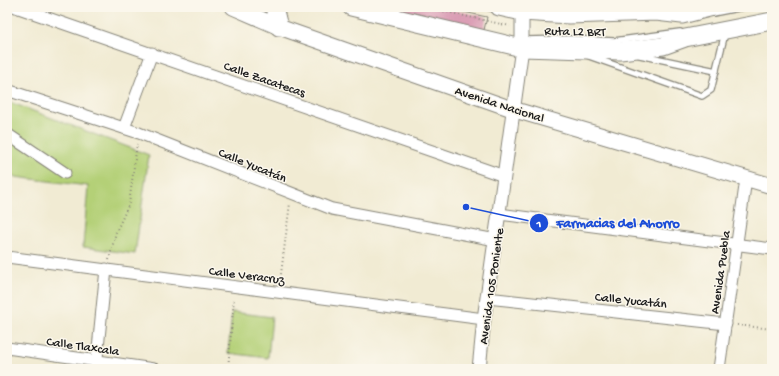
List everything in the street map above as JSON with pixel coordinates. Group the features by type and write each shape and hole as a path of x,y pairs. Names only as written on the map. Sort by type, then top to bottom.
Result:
{"main road":[{"name":"Avenida Nacional","path":"232,7 279,27 512,109 772,186"},
{"path":"274,7 279,27"},
{"path":"351,7 520,42 570,50 620,51 663,46 685,38 730,26 772,21"},
{"path":"507,9 569,16 658,13 682,15 713,7"}],"street":[{"name":"Calle Zacatecas","path":"16,7 504,176"},
{"name":"Avenida 105 Poniente","path":"479,369 484,319 496,240 520,42 507,9"},
{"path":"124,128 152,53"},
{"name":"Calle Yucatán","path":"7,90 139,133 332,209 496,240"},
{"path":"7,134 65,173"},
{"name":"Avenida Puebla","path":"719,369 746,179"},
{"path":"499,214 772,249"},
{"name":"Calle Veracruz","path":"7,257 484,319"},
{"path":"97,365 106,269"},
{"name":"Calle Yucatán","path":"487,298 726,324"},
{"name":"Calle Tlaxcala","path":"7,348 97,365 154,369"}],"lane":[{"path":"379,7 409,14"},
{"path":"658,13 684,19 743,7"},
{"name":"Ruta L2 BRT","path":"507,9 572,20 609,20"},
{"name":"Ruta L2 BRT","path":"520,42 570,39 614,42 730,26"},
{"path":"570,50 702,96 711,90 730,26"},
{"path":"620,51 716,71"}],"path":[{"path":"106,269 116,232 129,204 139,133"},
{"path":"279,292 291,194"},
{"path":"228,369 235,286"},
{"path":"726,324 772,329"}],"green space":[{"path":"7,101 149,155 135,254 83,247 88,186 7,176"},
{"path":"232,312 272,317 268,358 228,353"}],"building":[{"path":"440,7 487,17 484,30 385,8"}],"place":[{"name":"Farmacias del Ahorro","path":"466,207"}]}
